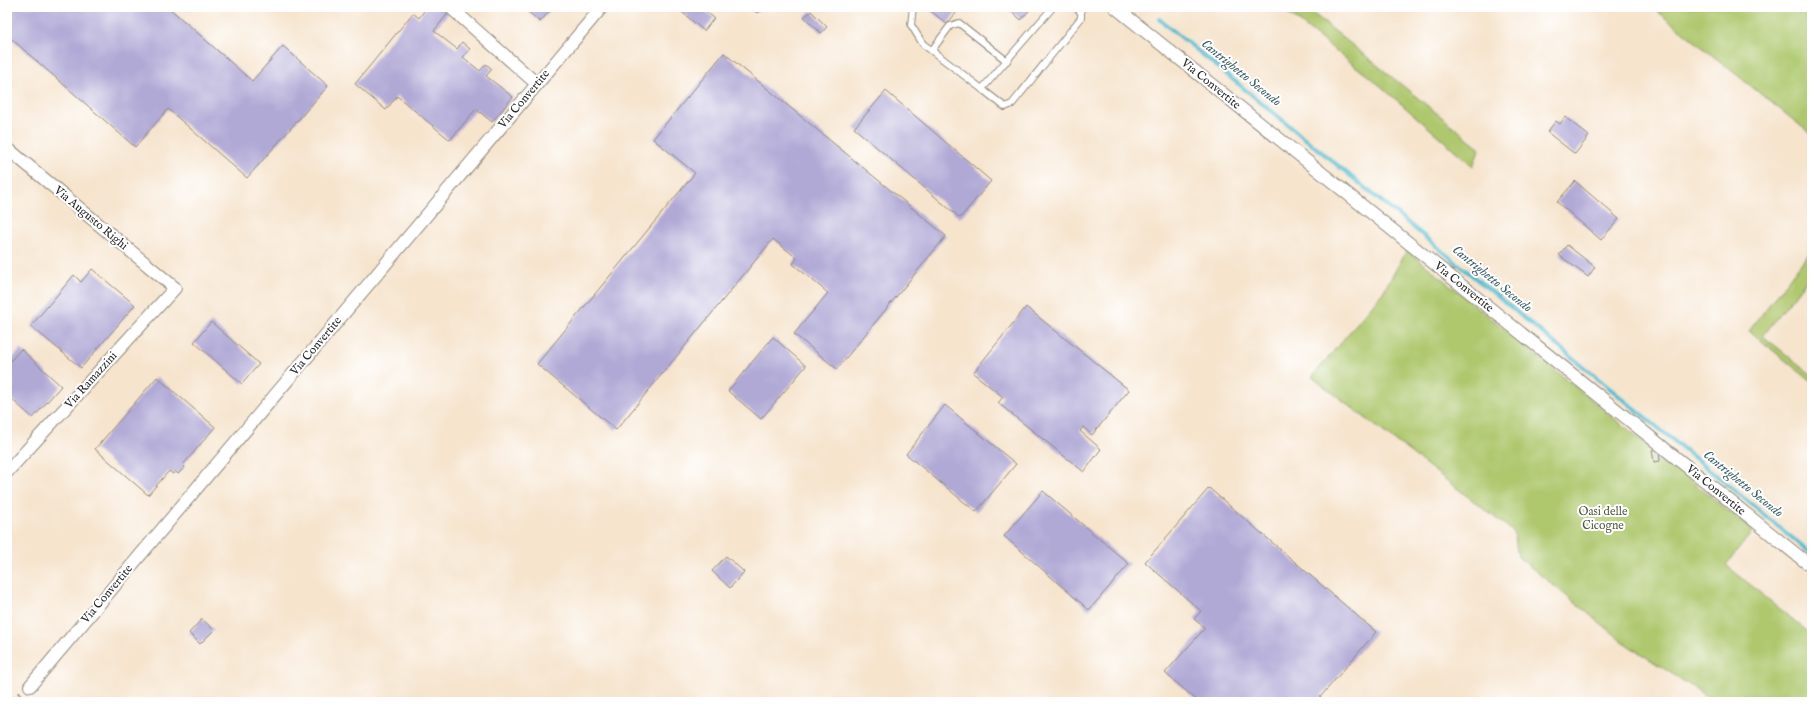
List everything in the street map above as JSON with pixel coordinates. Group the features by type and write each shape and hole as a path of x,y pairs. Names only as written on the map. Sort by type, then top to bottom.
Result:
{"street":[{"path":"450,7 537,84"},
{"name":"Via Convertite","path":"30,686 602,7"},
{"name":"Via Convertite","path":"1115,7 1812,567"},
{"name":"Via Augusto Righi","path":"7,148 174,288"},
{"name":"Via Ramazzini","path":"7,472 174,288"}],"lane":[{"path":"913,7 911,25 923,44 1005,107 1012,104 1082,18 1081,12 1075,7"},
{"path":"982,89 1053,7"},
{"path":"932,50 950,26 959,23 1007,61"}],"green space":[{"path":"1280,7 1305,7 1480,148 1473,166 1377,83"},
{"path":"1652,7 1812,7 1812,135"},
{"path":"1812,249 1812,272 1763,336 1812,375 1812,382 1749,331"},
{"name":"Oasi delle Cicogne","path":"1407,250 1753,531 1726,565 1812,635 1812,702 1716,702 1629,646 1518,557 1514,532 1312,377 1383,292"}],"building":[{"path":"7,7 168,7 252,81 283,46 328,86 247,178 168,109 135,147 7,35"},
{"path":"427,7 443,7 449,12 434,31 457,49 462,42 470,49 463,57 480,71 486,64 492,69 486,76 513,97 492,122 476,109 450,140 397,96 386,110 355,84 413,13 419,18"},
{"path":"523,7 553,7 540,22"},
{"path":"676,7 701,7 714,18 704,31"},
{"path":"749,7 762,7 757,13"},
{"path":"961,7 947,24 927,8"},
{"path":"1007,7 1032,7 1021,20"},
{"path":"811,11 827,27 821,33 804,17"},
{"path":"724,53 946,236 837,369 794,334 828,293 793,264 797,258 773,239 616,430 537,364 695,173 653,139"},
{"path":"886,91 991,181 960,218 854,128"},
{"path":"1565,117 1589,136 1575,154 1547,132 1556,121 1560,124"},
{"path":"1575,181 1619,219 1601,240 1557,202"},
{"path":"1567,245 1595,267 1588,277 1559,255"},
{"path":"92,269 135,305 81,368 31,326 74,275 81,282"},
{"path":"1026,307 1129,390 1092,435 1083,427 1080,431 1101,449 1084,472 998,403 1003,397 973,373"},
{"path":"211,322 259,364 242,384 194,342"},
{"path":"773,337 806,366 761,419 728,391"},
{"path":"21,349 61,386 33,418 7,395 7,365"},
{"path":"157,377 215,427 183,465 185,467 178,474 175,471 173,474 169,471 148,495 95,449"},
{"path":"945,405 1016,464 976,512 906,454"},
{"path":"1659,449 1660,461 1654,462 1652,450"},
{"path":"1209,488 1376,632 1316,702 1199,702 1165,673 1205,628 1194,619 1201,611 1145,562"},
{"path":"1043,491 1129,564 1089,610 1004,536"},
{"path":"726,556 744,572 730,588 712,571"},
{"path":"202,619 214,630 200,644 189,633"}],"waterway":[{"name":"Cantrighetto Secondo","path":"1159,19 1812,554"}]}
